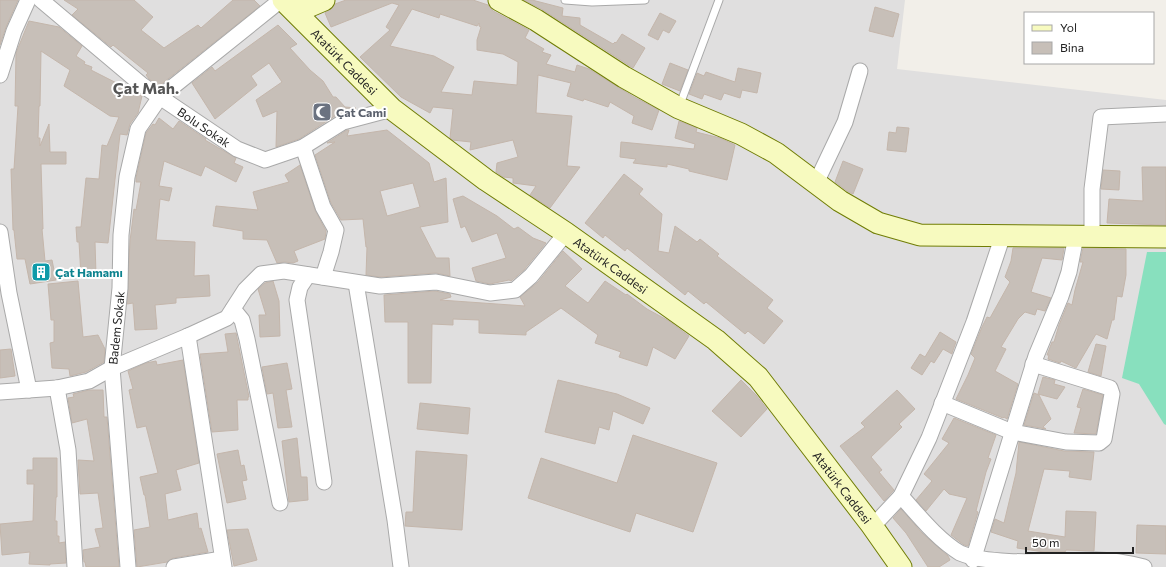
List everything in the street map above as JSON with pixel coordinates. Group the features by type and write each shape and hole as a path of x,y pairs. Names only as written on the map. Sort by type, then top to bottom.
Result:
{"main road":[{"path":"287,4 324,0"},
{"path":"502,0 536,20 624,78 679,108 741,134 776,153 840,201 878,223 920,235 1166,237"},
{"name":"Atatürk Caddesi","path":"287,4 392,109 486,180 566,233 716,340 758,377 873,526 901,567"}],"street":[{"path":"0,75 14,31 28,0"},
{"name":"Bolu Sokak","path":"41,0 142,85 237,149 264,160 303,147 343,122 392,109"},
{"name":"Badem Sokak","path":"128,567 112,368 120,288 121,235 127,177 138,129 160,97 287,4"},
{"path":"816,183 845,122 860,71"},
{"path":"973,560 1033,364 1084,236 1092,189 1101,118 1166,114"},
{"path":"303,147 323,207 336,230 323,277"},
{"path":"0,232 9,294 29,390"},
{"path":"0,392 58,388 89,381 112,368 227,318 245,290 261,274 284,271 380,286 436,282 490,292 515,290 531,276 566,233"},
{"path":"873,526 901,496 929,438 974,322 1003,235"},
{"path":"308,275 300,287 297,300 324,482"},
{"path":"356,283 395,520 401,567"},
{"path":"233,309 242,320 247,339 280,503"},
{"path":"174,567 223,563 188,336"},
{"path":"942,403 1012,432 1066,442 1099,443 1104,439 1112,394 1110,388 1033,364"},
{"path":"58,388 68,450 75,567"},
{"path":"901,496 944,541 961,554 973,560 1008,565 1099,564 1124,562 1144,567"}],"lane":[{"path":"565,0 592,2 645,0"},
{"path":"679,108 718,0"}],"shaded area":[{"path":"0,0 905,0 897,69 1166,100 1166,567 0,567"}],"green space":[{"path":"1147,252 1166,252 1166,425 1139,384 1122,378"}],"building":[{"path":"0,0 18,0 0,45"},
{"path":"64,0 134,0 153,17 141,30 164,48 198,25 201,28 233,0 254,0 260,6 159,86 149,79 146,75 148,73 113,45 111,47 72,15 78,9"},
{"path":"346,0 473,0 488,5 493,11 529,30 525,38 544,49 542,52 551,55 546,64 575,72 577,65 589,69 634,97 659,110 652,130 632,123 634,116 610,102 608,107 584,99 583,101 567,96 571,83 538,75 536,113 572,116 567,166 580,167 550,208 530,195 536,186 513,183 513,178 503,177 496,172 497,163 518,157 513,140 470,150 471,142 452,140 450,138 453,109 433,107 430,113 401,97 360,57 390,30 386,27 399,5 392,3 331,27 325,13 335,4","holes":["412,9 439,18 440,14 477,26 479,23 479,26 481,27 477,40 477,50 503,54 518,62 517,85 474,81 472,95 441,92 454,67 434,56 390,46"]},
{"path":"524,0 532,0 563,8 562,16 580,18 580,25 613,44 615,42 616,43 622,34 645,48 633,68 543,10"},
{"path":"875,7 899,14 893,37 869,31"},
{"path":"660,13 676,21 669,33 663,30 658,40 648,35"},
{"path":"29,21 59,27 82,46 76,56 85,62 84,64 92,67 91,70 142,96 138,113 130,124 127,135 120,134 108,243 95,242 96,275 81,276 79,242 77,242 76,227 81,227 86,178 99,179 102,145 107,146 119,117 110,116 64,86 70,70 41,51 38,138 40,138 40,146 49,124 50,152 66,152 66,164 41,164 42,229 45,261 52,260 56,280 30,284 25,259 17,259 13,230 11,169 14,169 18,106 15,106 16,53"},
{"path":"278,25 297,44 290,48 310,70 323,81 333,97 336,97 345,107 356,108 338,114 299,139 276,147 277,111 263,117 256,100 282,82 269,63 251,76 257,85 215,119 192,83 212,67 215,71"},
{"path":"670,63 688,70 680,91 662,84"},
{"path":"738,68 761,73 757,93 742,90 740,98 724,93 721,100 704,94 702,99 689,94 697,73 704,76 706,72 735,82"},
{"path":"159,118 173,129 179,121 206,139 205,140 236,158 234,163 243,167 236,182 205,166 201,176 164,161 159,186 172,188 169,201 160,199 156,240 195,242 194,276 209,275 210,296 176,298 176,303 155,305 157,329 135,330 133,303 127,304 130,241 134,209 136,210 141,182 136,182 136,178 146,133 153,124 155,125"},
{"path":"679,121 697,128 696,132 720,138 735,145 727,180 667,164 667,167 633,163 636,159 620,157 621,142 694,149 695,144 675,138"},
{"path":"897,127 909,128 906,152 887,150 889,132 896,133"},
{"path":"347,130 349,130 347,136 387,130 429,163 434,182 446,178 448,222 420,227 436,258 449,258 450,276 436,273 380,277 366,275 367,247 363,219 341,220 331,203 315,155 335,142 327,143","holes":["413,183 420,207 387,216 380,191"]},
{"path":"843,161 863,169 853,194 835,182"},
{"path":"300,165 315,210 326,231 325,239 294,251 298,261 293,263 277,263 267,240 243,239 243,231 213,226 216,206 258,210 253,192 289,182 285,175"},
{"path":"1142,167 1166,167 1166,225 1107,223 1109,199 1143,201"},
{"path":"1103,170 1120,171 1119,190 1101,189"},
{"path":"624,174 643,189 639,194 662,214 658,251 669,253 675,226 697,242 700,239 719,254 717,256 773,300 767,308 783,321 764,344 748,331 745,334 706,302 704,304 688,291 685,295 627,248 625,251 605,235 603,238 585,223"},
{"path":"463,196 497,216 514,229 518,227 533,238 546,243 524,270 511,281 509,280 490,284 476,281 472,268 506,258 497,233 472,242 465,226 461,228 453,199"},
{"path":"1013,248 1064,248 1062,260 1042,258 1031,292 1051,298 1045,311 1037,309 1035,315 1025,312 1018,319 1001,347 1006,349 995,371 1018,384 1007,419 956,399 975,358 971,354 982,327 987,317 990,318 1010,282 1005,277 1011,261"},
{"path":"1083,248 1126,249 1126,275 1122,297 1117,296 1114,320 1112,320 1107,339 1096,334 1076,368 1061,361 1060,363 1048,359 1049,355 1047,355 1052,342 1054,342 1068,303 1072,305 1083,262 1080,262"},
{"path":"563,251 582,269 565,286 588,303 605,281 626,295 627,294 647,309 669,321 689,336 675,359 653,347 647,366 619,357 621,352 595,343 598,335 561,308 526,332 526,335 479,333 479,320 453,319 453,325 432,324 431,383 408,383 408,322 385,322 384,295 435,291 450,294 451,297 440,300 525,306 520,297 538,282"},
{"path":"78,281 83,337 98,335 105,349 104,362 86,372 70,376 69,369 52,368 50,343 54,342 54,320 51,320 48,284"},
{"path":"273,281 279,301 280,336 260,337 259,315 266,315 258,289 265,283"},
{"path":"940,332 956,342 952,354 943,349 934,363 931,361 922,375 911,368 920,354 925,357"},
{"path":"236,333 249,397 248,400 237,400 238,430 212,432 200,354 228,352 225,334"},
{"path":"1096,344 1106,346 1101,376 1088,372"},
{"path":"11,349 15,376 0,378 0,350"},
{"path":"183,360 199,463 176,470 181,490 165,494 168,520 197,513 199,529 201,528 208,552 173,558 167,562 137,567 134,530 150,527 145,495 140,477 158,473 146,426 137,428 129,390 133,389 128,371 146,363 156,361 157,365"},
{"path":"287,363 292,389 286,390 292,427 278,428 273,393 267,394 262,367"},
{"path":"1043,377 1055,380 1054,384 1065,387 1057,399 1038,394"},
{"path":"558,380 617,394 650,408 643,424 613,411 609,430 599,427 595,444 545,432"},
{"path":"741,380 767,409 741,437 712,411"},
{"path":"1083,389 1103,395 1096,434 1074,433 1081,408 1077,407"},
{"path":"89,390 103,390 104,417 107,417 119,567 86,567 84,562 83,550 100,547 95,529 103,528 98,493 80,494 78,460 94,461 87,419 72,423 68,398 74,397 73,394"},
{"path":"897,390 915,409 899,424 902,427 871,457 882,470 879,472 894,490 884,501 840,446 865,427 861,423"},
{"path":"1034,393 1039,395 1051,419 1043,427 1046,429 1024,425"},
{"path":"420,403 470,408 468,434 417,429"},
{"path":"954,418 996,435 988,458 991,459 986,472 976,511 978,512 968,546 964,545 951,535 967,498 949,494 944,489 926,511 916,500 932,481 924,474 949,443 942,439"},
{"path":"633,435 717,463 693,532 636,513 630,532 528,498 541,458 617,483"},
{"path":"297,438 301,477 307,477 308,500 289,502 282,441"},
{"path":"1019,442 1064,451 1094,452 1091,480 1069,477 1070,471 1044,469 1028,531 1065,537 1066,511 1096,512 1094,551 1066,550 1065,552 1044,552 1017,548 1018,541 991,532 995,519 1004,523 1016,473"},
{"path":"238,450 241,466 244,465 247,480 242,481 246,499 227,503 217,454"},
{"path":"416,451 467,455 462,530 405,526 406,512 413,512"},
{"path":"33,458 57,458 57,497 55,521 57,521 57,536 59,536 59,543 65,542 66,563 50,565 29,564 30,552 2,555 0,524 33,521 34,484 27,484 27,470 33,470"},
{"path":"901,509 922,533 948,556 950,560 939,567 928,567 906,533 893,518"},
{"path":"1137,525 1166,526 1166,554 1136,553"},
{"path":"248,529 257,560 234,566 227,530"}],"place":[{"name":"Çat Cami","path":"322,112"},
{"name":"Çat Hamamı","path":"41,272"}],"district":[{"name":"Çat Mah.","path":"146,87"}]}
